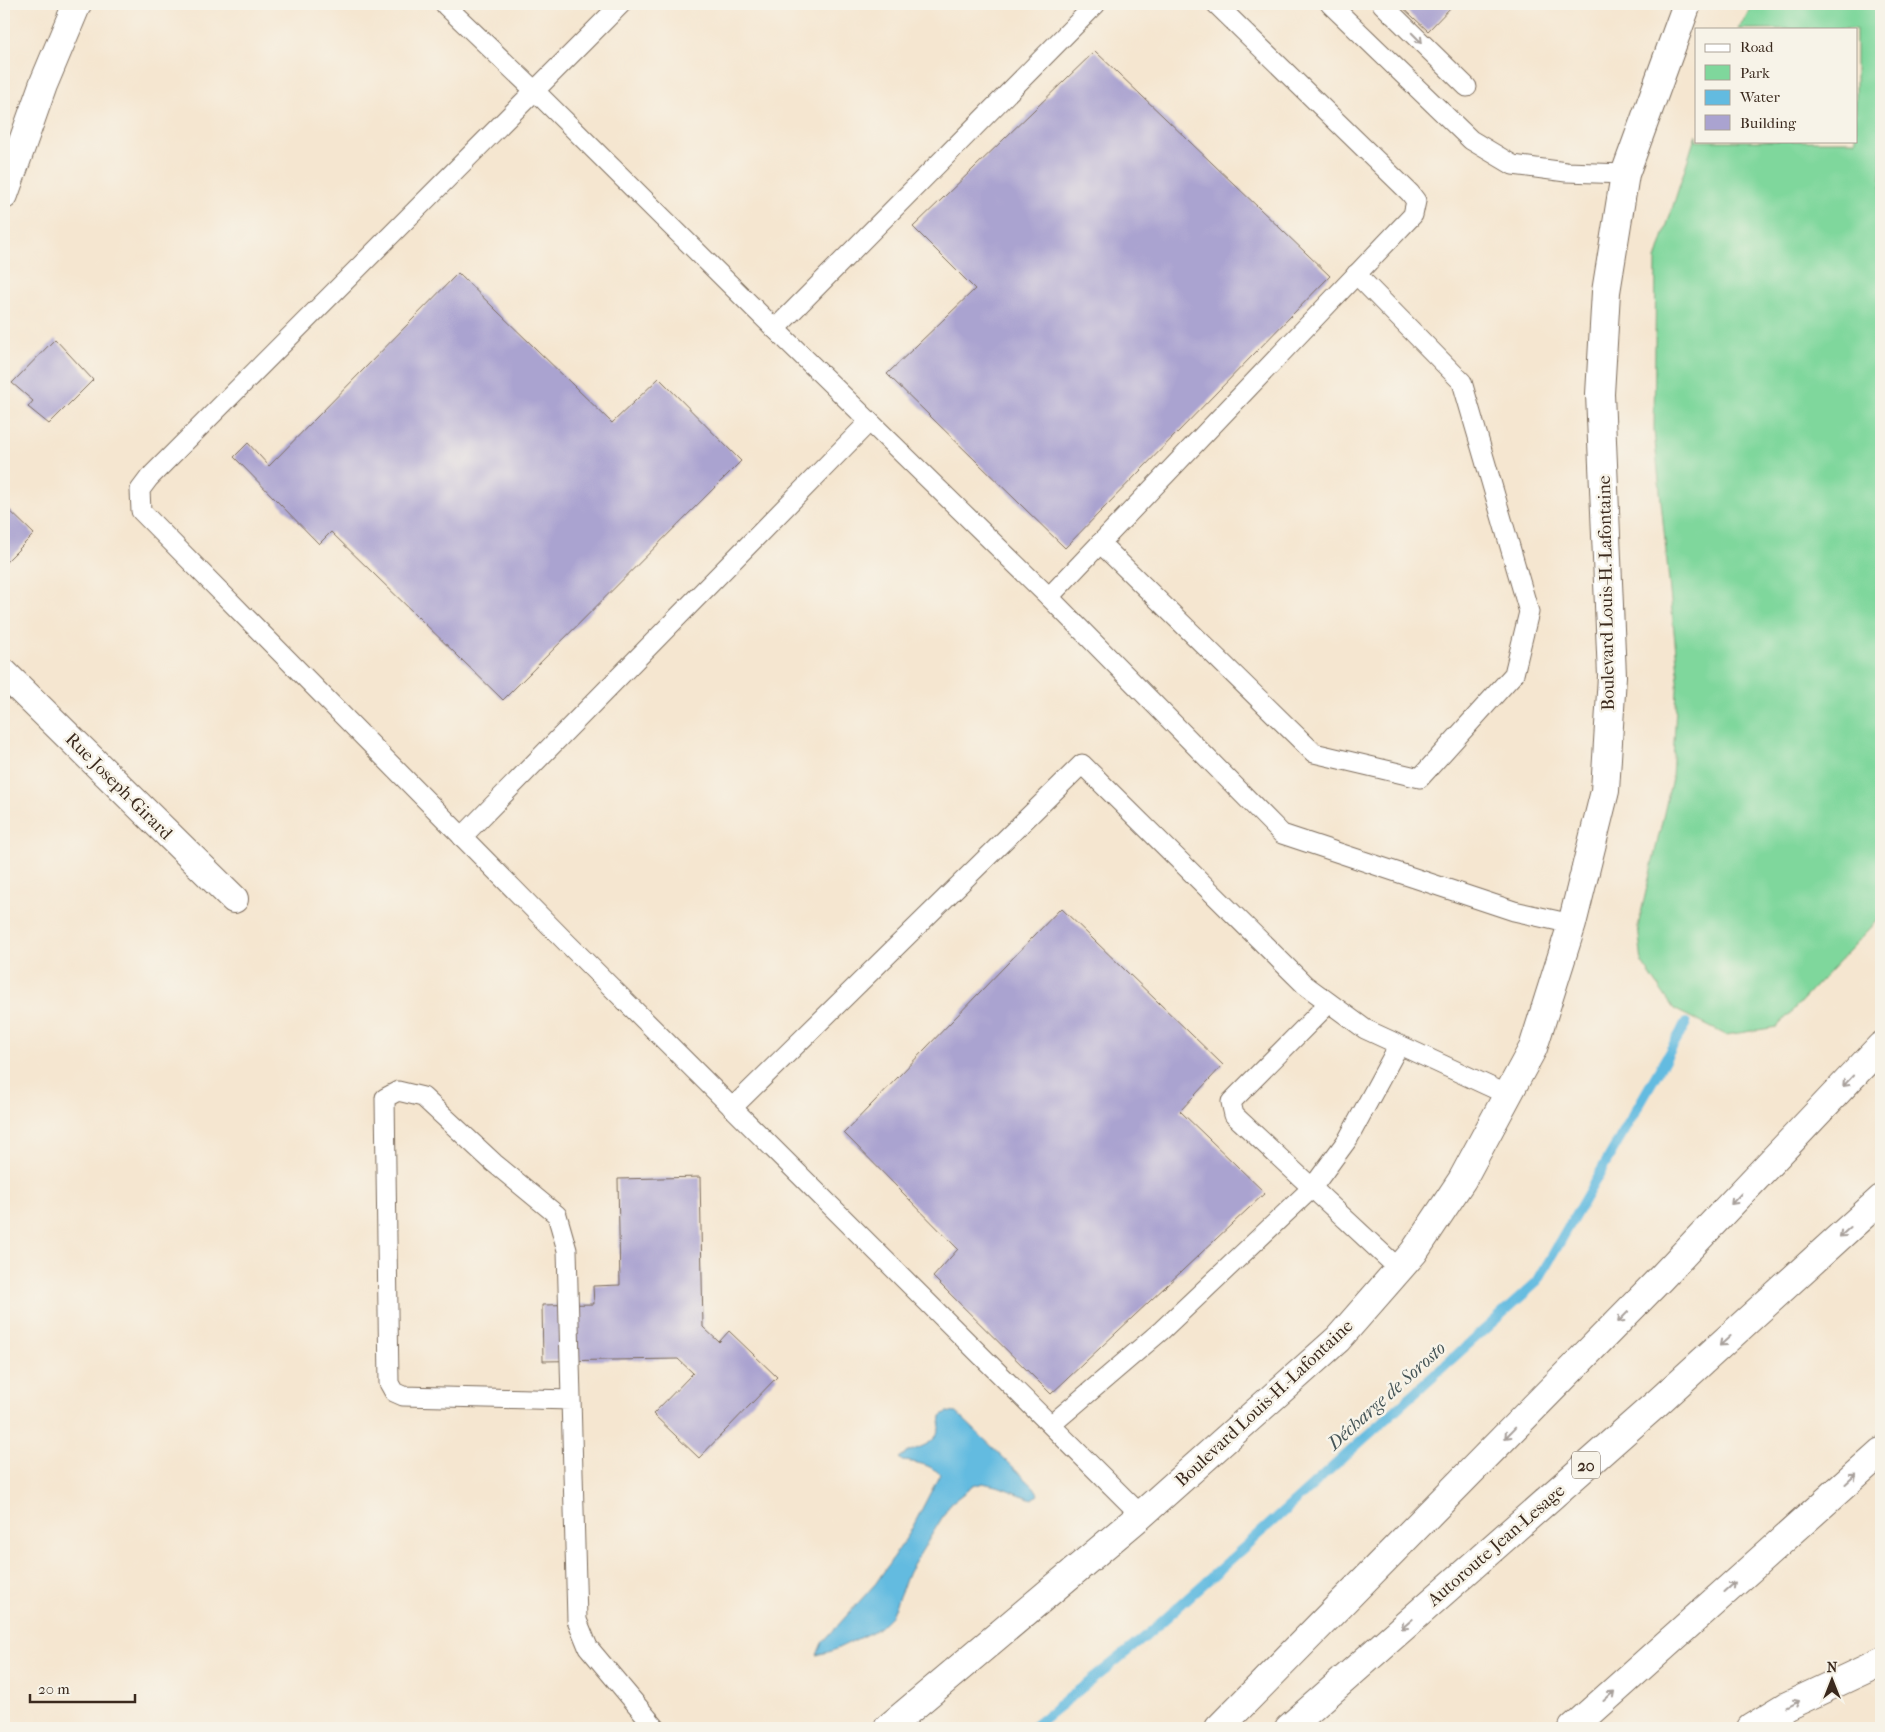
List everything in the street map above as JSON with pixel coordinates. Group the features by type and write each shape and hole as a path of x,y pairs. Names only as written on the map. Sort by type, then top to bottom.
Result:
{"main road":[{"path":"4,195 43,85 77,4"},
{"name":"Boulevard Louis-H.-Lafontaine","path":"888,1728 1141,1515 1338,1340 1414,1252 1462,1180 1532,1048 1572,924 1605,791 1612,676 1600,394 1606,292 1624,174 1687,4"},
{"name":"Rue Joseph-Girard","path":"4,673 234,899"},
{"path":"1219,1728 1661,1278 1881,1046"},
{"name":"Autoroute Jean-Lesage","path":"1289,1728 1656,1404 1881,1199"},
{"path":"1573,1728 1881,1452"},
{"path":"1751,1728 1787,1706 1881,1662"}],"lane":[{"path":"447,4 446,6 535,91 775,330 1048,597 1282,834 1514,911 1572,924"},
{"path":"621,4 149,478 140,490 141,511 911,1288 1052,1424 1141,1515"},
{"path":"775,330 1096,4"},
{"path":"1048,597 1413,215 1416,201 1402,184 1216,4"},
{"path":"1330,4 1471,140 1513,165 1566,172 1624,174"},
{"path":"1382,4 1467,87"},
{"path":"1100,543 1314,753 1420,778 1514,674 1529,612 1462,382 1356,274"},
{"path":"462,837 869,422"},
{"path":"732,1108 1082,764 1305,985 1365,1029 1508,1095"},
{"path":"1329,1003 1231,1102 1234,1115 1400,1269"},
{"path":"1052,1424 1162,1330 1312,1188 1348,1139 1399,1044"},
{"path":"571,1400 403,1396 394,1392 389,1383 385,1098 398,1091 424,1097 494,1163 557,1215 567,1250 577,1620 588,1647 656,1728"}],"green space":[{"path":"1754,4 1881,4 1881,917 1777,1027 1726,1035 1674,1009 1642,963 1638,926 1672,778 1678,672 1654,431 1656,259 1695,137 1695,142 1858,142 1858,28 1739,28"}],"water":[{"path":"947,1412 957,1413 1034,1487 1039,1495 1032,1499 983,1483 973,1486 951,1503 909,1572 891,1616 878,1629 832,1651 817,1655 822,1643 876,1583 909,1534 940,1474 927,1466 902,1461 899,1458 933,1440 940,1427 941,1416"}],"building":[{"path":"1399,4 1454,4 1428,31"},
{"path":"1095,51 1330,276 1065,548 887,374 975,289 913,227"},
{"path":"458,273 612,423 659,378 741,461 503,700 331,532 319,544 234,457 248,443 269,466"},
{"path":"55,339 93,380 49,424 28,407 33,401 12,383"},
{"path":"4,505 34,534 4,564"},
{"path":"1061,908 1223,1065 1180,1111 1265,1193 1051,1394 933,1277 958,1249 844,1133"},
{"path":"700,1177 703,1327 719,1342 729,1331 777,1377 699,1458 653,1414 693,1373 678,1359 543,1361 542,1305 594,1304 593,1286 620,1285 618,1179"}],"waterway":[{"name":"Décharge de Sorosto","path":"1032,1728 1145,1637 1537,1282 1686,1023"}]}
